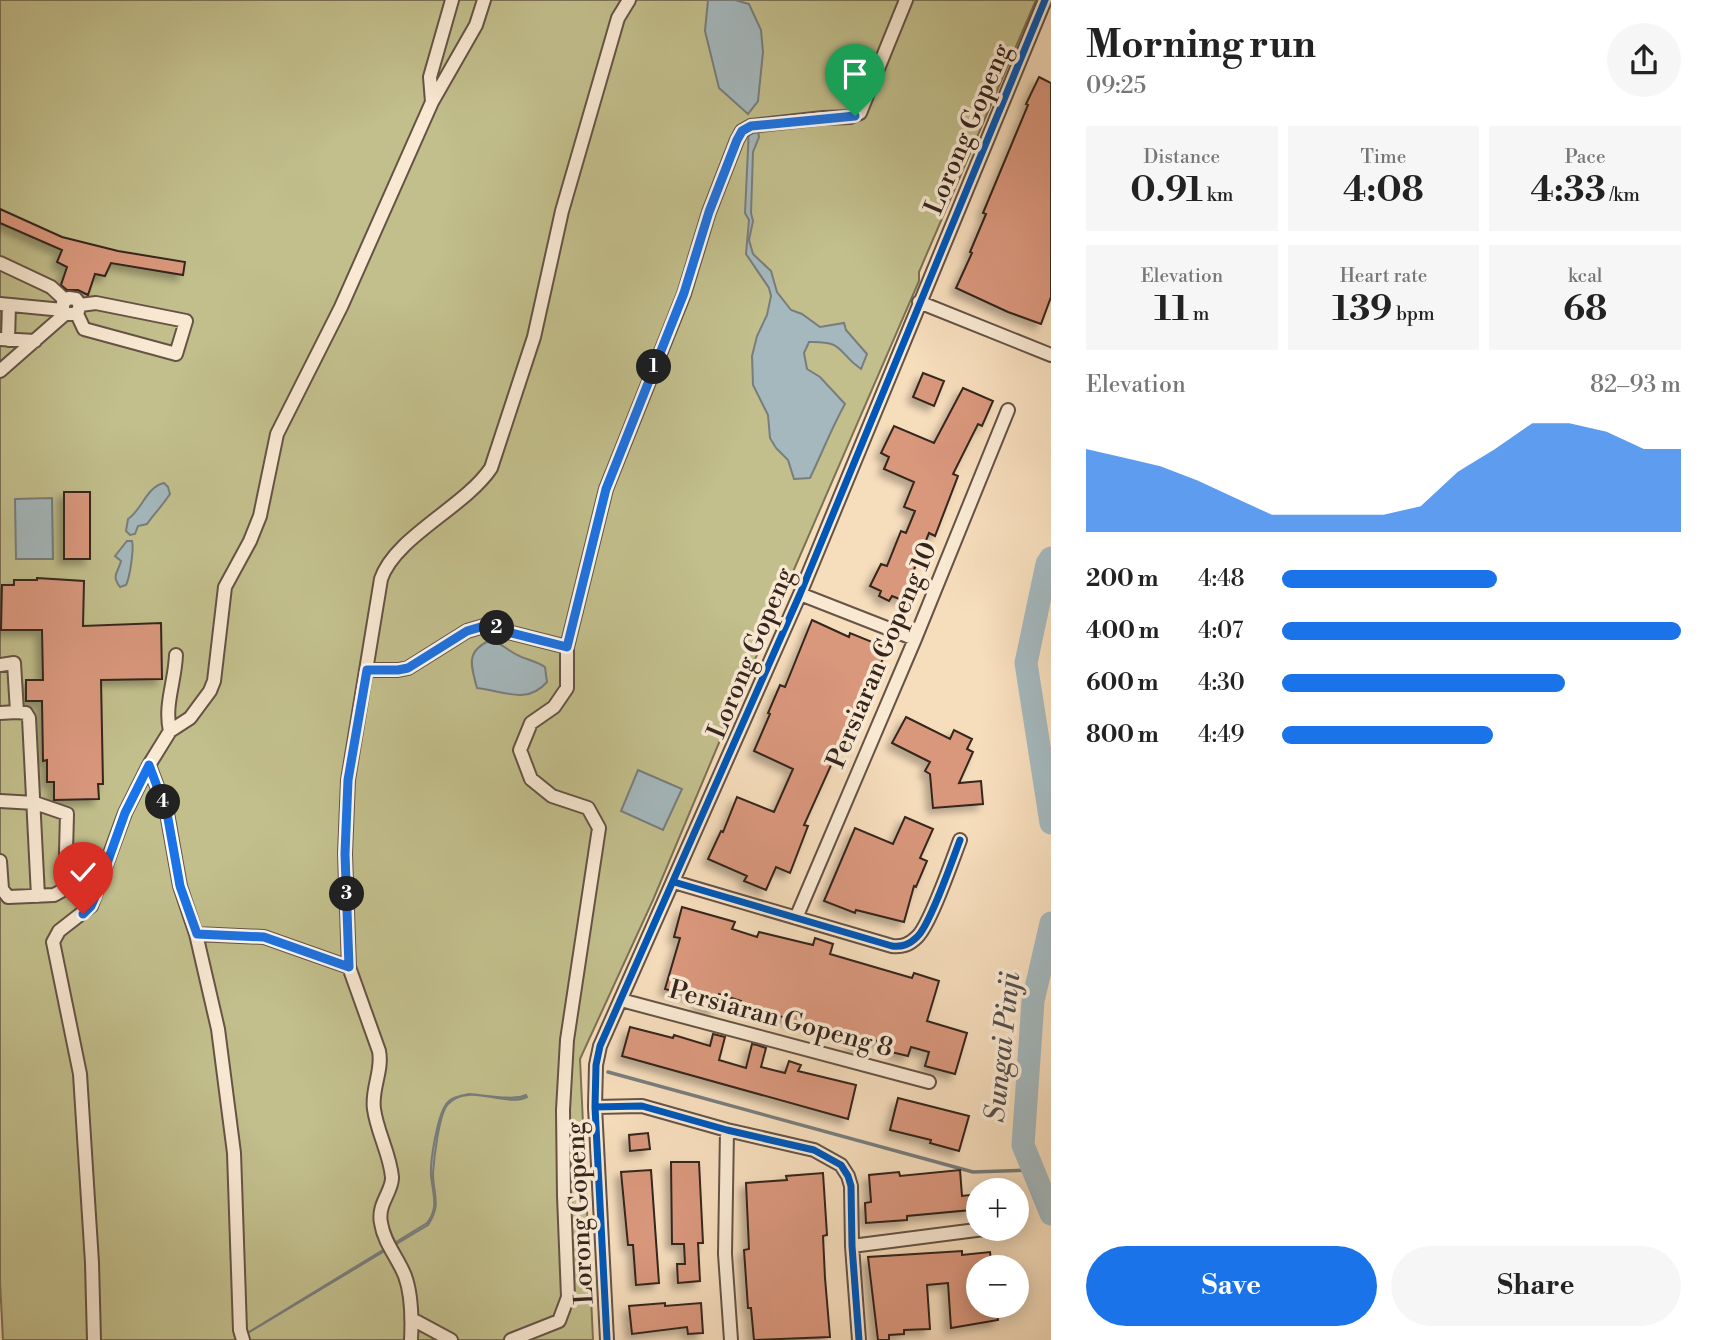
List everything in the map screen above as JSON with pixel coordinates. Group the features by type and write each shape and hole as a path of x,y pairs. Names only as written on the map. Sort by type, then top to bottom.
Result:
{"street":[{"path":"432,102 430,77 452,0"},
{"path":"94,1340 80,1074 53,942 56,934 91,906 125,813 149,765 170,731 190,719 210,691 214,681 225,587 260,516 277,434 341,307 432,102 476,25 484,0"},
{"path":"411,1340 412,1318 406,1277 387,1242 380,1221 380,1209 392,1179 374,1108 374,1093 381,1063 376,1039 349,967 345,854 348,780 380,579 385,567 483,479 491,468 534,337 562,211 618,18 629,0"},
{"path":"511,1340 559,1321 568,1297 563,1110 567,1040 599,828 588,808 552,796 531,779 520,750 531,723 554,707 567,688 567,647 606,489 684,293 709,212 737,140 742,131 751,126 849,117 859,113 906,0"},
{"name":"Lorong Gopeng","path":"607,1340 595,1107 596,1065 600,1046 800,594 1045,0"},
{"path":"0,263 51,287 70,309 84,328 176,354 186,321 96,303 70,309 5,304 4,340 35,341"},
{"path":"919,302 1050,350"},
{"path":"0,371 70,309"},
{"name":"Persiaran Gopeng 10","path":"796,918 915,639 1008,410"},
{"path":"800,594 915,639"},
{"path":"367,670 408,668 467,631 484,626 567,647"},
{"path":"170,731 166,709 176,655"},
{"path":"0,665 14,663 17,712"},
{"path":"0,713 26,713 29,718 38,896"},
{"path":"149,765 167,813 180,886 197,934 218,1029 234,1153 241,1335"},
{"path":"0,801 35,803 64,812 68,817 65,889 54,895 8,897 4,894 0,861"},
{"path":"674,882 901,947 923,930 960,840"},
{"path":"197,934 264,937 349,967"},
{"name":"Persiaran Gopeng 8","path":"621,1000 929,1082"},
{"path":"595,1107 642,1106 727,1130 814,1150 841,1165 851,1186 852,1246 859,1340"},
{"path":"727,1130 725,1254 731,1340"},
{"path":"852,1246 966,1231"},
{"path":"412,1318 450,1340"}],"shaded area":[{"path":"0,0 1036,0 919,272 919,281 653,900 580,1059 593,1340 3,1340 0,1282"},
{"path":"708,0 735,0 749,4 761,30 763,52 758,101 748,114 719,88 705,31"},
{"path":"757,125 759,137 753,152 753,221 749,240 753,254 771,271 777,292 791,310 802,314 820,327 844,323 846,330 867,354 861,369 835,346 809,342 804,353 807,369 820,377 845,404 810,478 794,479 788,460 770,438 768,415 753,385 752,356 771,296 769,288 746,254 749,220 745,213 749,128"},
{"path":"164,483 170,494 147,524 138,526 135,534 130,535 126,531 128,519 153,489"},
{"path":"52,498 53,559 16,559 15,499"},
{"path":"127,541 132,541 131,563 126,585 120,587 116,577 121,561 115,556"},
{"path":"491,640 545,667 547,682 539,689 523,695 477,688 472,660 477,649"},
{"path":"638,770 682,789 663,830 621,811"},
{"path":"469,1094 527,1097 508,1100 466,1095 448,1104 437,1137 433,1173 436,1205 428,1225 236,1340 427,1223 434,1206 431,1169 439,1120 445,1106 450,1101 456,1097"}],"building":[{"path":"1039,77 1051,83 1051,297 1041,324 956,288 972,253 970,252 986,214 983,213"},
{"path":"0,209 62,237 118,251 185,262 183,275 111,263 105,276 95,274 88,295 78,290 67,290 61,285 67,267 57,262 62,250 0,223"},
{"path":"923,373 944,381 934,406 913,397"},
{"path":"963,388 993,401 982,426 978,424 953,474 958,476 935,536 929,533 911,577 918,580 912,594 906,592 902,600 892,596 889,601 879,596 881,591 870,586 881,564 887,566 901,531 906,533 915,511 904,507 914,482 884,469 889,457 881,453 894,426 934,443"},
{"path":"64,492 90,492 90,559 64,559"},
{"path":"37,578 84,581 83,626 161,623 162,679 101,680 103,784 98,784 99,799 54,800 54,782 47,782 47,760 43,761 42,701 26,701 26,680 43,680 42,630 1,630 2,585 14,585 14,580"},
{"path":"812,620 849,637 850,633 887,648 854,718 858,719 848,745 841,743 804,825 808,826 790,873 776,867 766,890 744,881 747,876 708,859 721,831 723,832 737,797 774,812 793,769 754,751 780,685 785,687"},
{"path":"906,717 950,739 954,730 972,739 967,749 973,752 959,783 981,781 983,804 933,808 930,774 925,771 930,762 892,743"},
{"path":"905,817 933,829 920,858 927,861 916,887 914,886 904,922 856,910 855,913 824,901 855,828 893,844"},
{"path":"682,907 735,922 732,929 757,937 759,932 813,945 815,938 833,944 830,954 912,978 914,973 939,981 927,1021 967,1033 955,1074 925,1066 929,1052 911,1047 908,1056 891,1052 892,1046 866,1037 862,1049 852,1045 854,1037 740,1005 741,1001 719,994 715,1010 698,1005 700,998 665,989 680,938 674,937"},
{"path":"630,1027 673,1038 674,1035 710,1046 713,1034 725,1037 719,1060 746,1068 752,1044 757,1045 766,1048 761,1067 785,1073 789,1061 801,1065 798,1071 856,1085 848,1119 622,1056"},
{"path":"898,1098 969,1116 959,1151 930,1143 931,1140 890,1130"},
{"path":"648,1133 650,1149 630,1151 629,1135"},
{"path":"671,1162 699,1162 703,1243 698,1243 700,1281 678,1283 677,1264 685,1264 684,1244 672,1244"},
{"path":"651,1170 659,1283 636,1285 633,1245 628,1245 621,1172"},
{"path":"960,1170 962,1196 966,1196 966,1210 907,1216 907,1220 866,1223 865,1203 871,1202 869,1175 899,1172 900,1176"},
{"path":"823,1173 827,1235 823,1236 830,1337 754,1340 751,1308 748,1308 744,1250 749,1249 746,1183 787,1180 786,1176"},
{"path":"962,1251 962,1255 990,1252 990,1255 966,1255 966,1318 998,1320 951,1328 948,1283 927,1285 930,1329 904,1330 904,1334 889,1335 889,1340 878,1340 868,1257"},
{"path":"665,1303 665,1306 701,1303 703,1333 688,1334 687,1327 632,1334 629,1306"}],"waterway":[{"name":"Sungai Pinji","path":"1051,558 1047,564 1026,663 1051,823"},
{"name":"Sungai Pinji","path":"1051,923 1033,1001 1023,1145 1051,1214"},
{"path":"608,1072 973,1172 1033,1170"}],"cycle path":[{"path":"607,1340 595,1107 596,1065 600,1046 800,594 1045,0"},
{"path":"674,882 892,946 902,946 917,937 928,920 960,840"},
{"path":"595,1107 642,1106 727,1130 814,1150 841,1165 851,1186 852,1246 859,1340"}],"route":[{"path":"83,914 95,897 125,813 149,765 167,813 180,886 197,934 264,937 349,967 345,854 348,780 367,670 408,668 467,631 484,626 567,647 606,489 684,293 709,212 737,140 742,131 751,126 855,116"}]}
